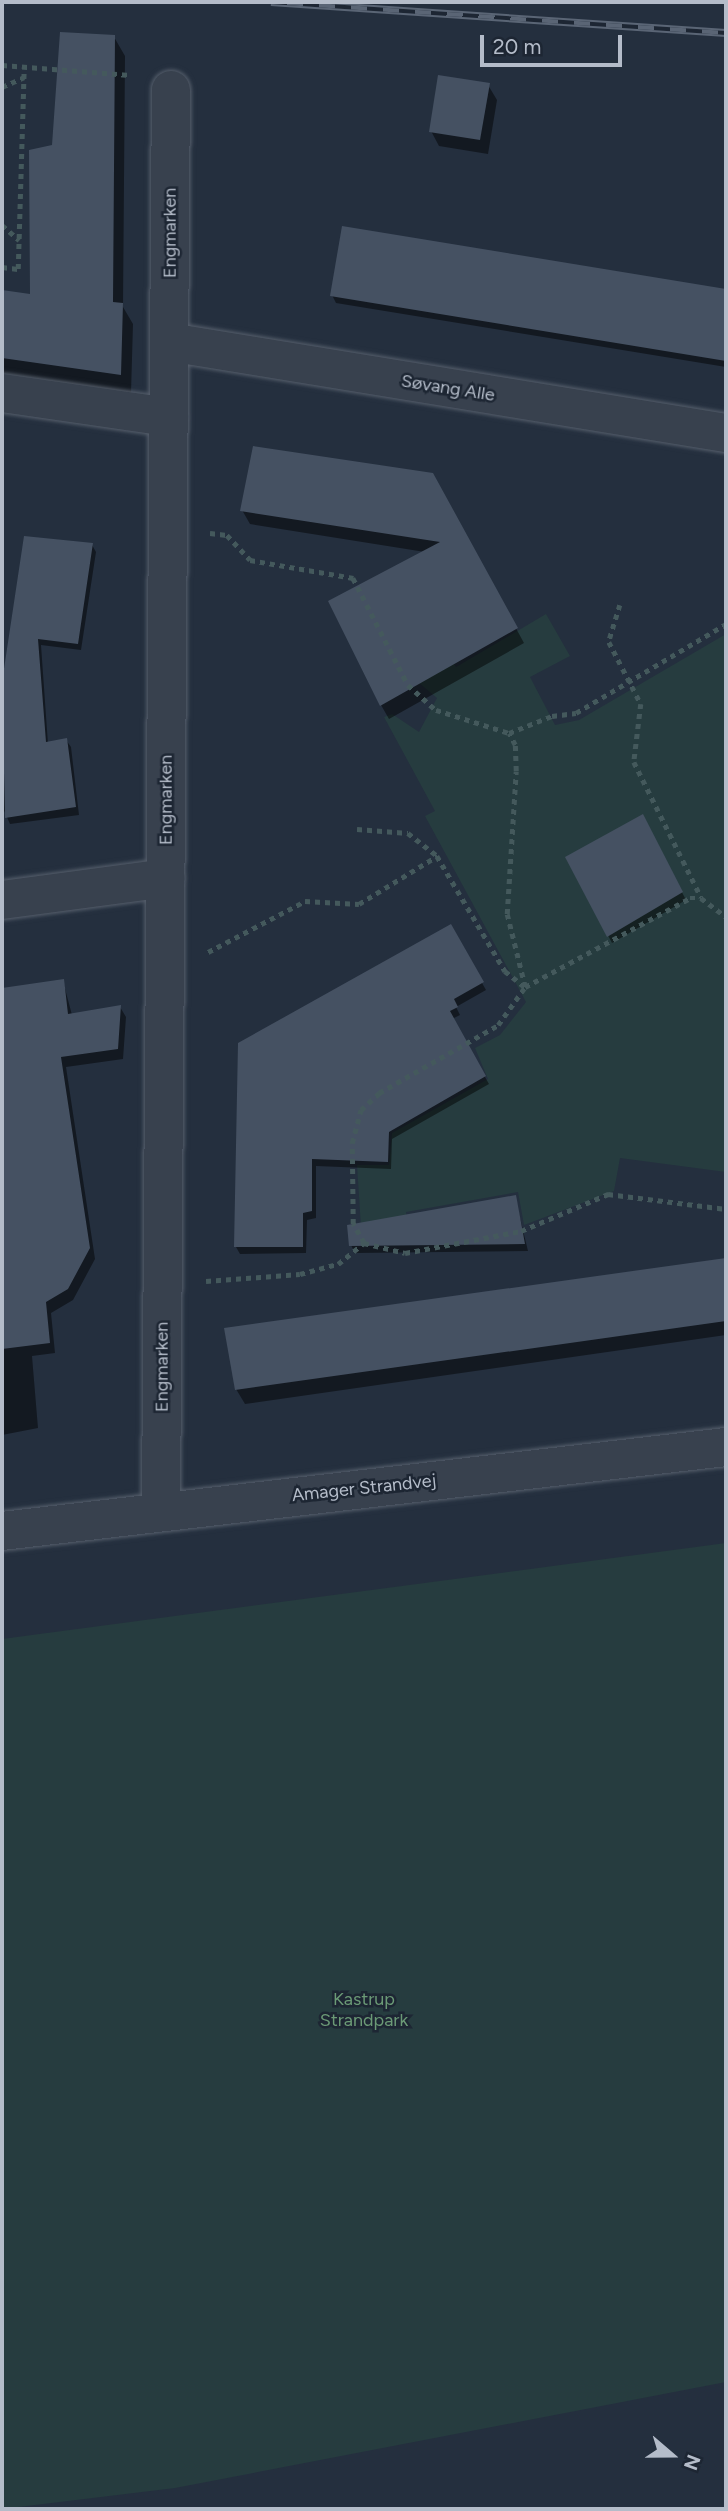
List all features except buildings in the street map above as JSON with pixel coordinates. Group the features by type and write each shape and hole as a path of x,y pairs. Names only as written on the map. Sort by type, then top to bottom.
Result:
{"street":[{"name":"Engmarken","path":"161,1510 170,90"},
{"name":"Søvang Alle","path":"169,342 726,433"},
{"path":"2,393 169,417"},
{"path":"2,900 166,878"},
{"name":"Amager Strandvej","path":"2,1531 161,1510 726,1447"}],"path":[{"path":"2,65 125,72 170,90"},
{"path":"2,267 18,269 24,67"},
{"path":"2,87 24,77"},
{"path":"2,225 19,240"},
{"path":"168,528 227,534 250,560 353,578 408,685 436,710 509,733 552,716 576,713 726,624"},
{"path":"620,605 609,642 641,704 634,762 701,898 726,917"},
{"path":"509,733 516,771 507,914 525,987"},
{"path":"357,828 408,833 436,856 505,971 525,987"},
{"path":"165,962 201,955 304,901 359,904 436,856"},
{"path":"701,898 690,898 525,987 498,1025 379,1093 361,1110 352,1143 353,1224 364,1243 405,1253 521,1231 607,1194 726,1209"},
{"path":"163,1283 300,1275 338,1265 364,1243"}],"green space":[{"path":"546,614 570,656 530,677 555,725 579,720 726,634 726,1172 620,1158 614,1191 524,1225 518,1192 406,1212 411,1245 361,1227 357,1165 389,1165 392,1133 488,1079 475,1048 500,1035 526,1002 425,816 435,811 384,717 392,714 419,732 437,698 419,683 427,619 456,667"},
{"name":"Kastrup Strandpark","path":"726,1543 726,2382 175,2488 2,2509 2,1639"}],"railway":[{"path":"271,2 726,33"}]}
